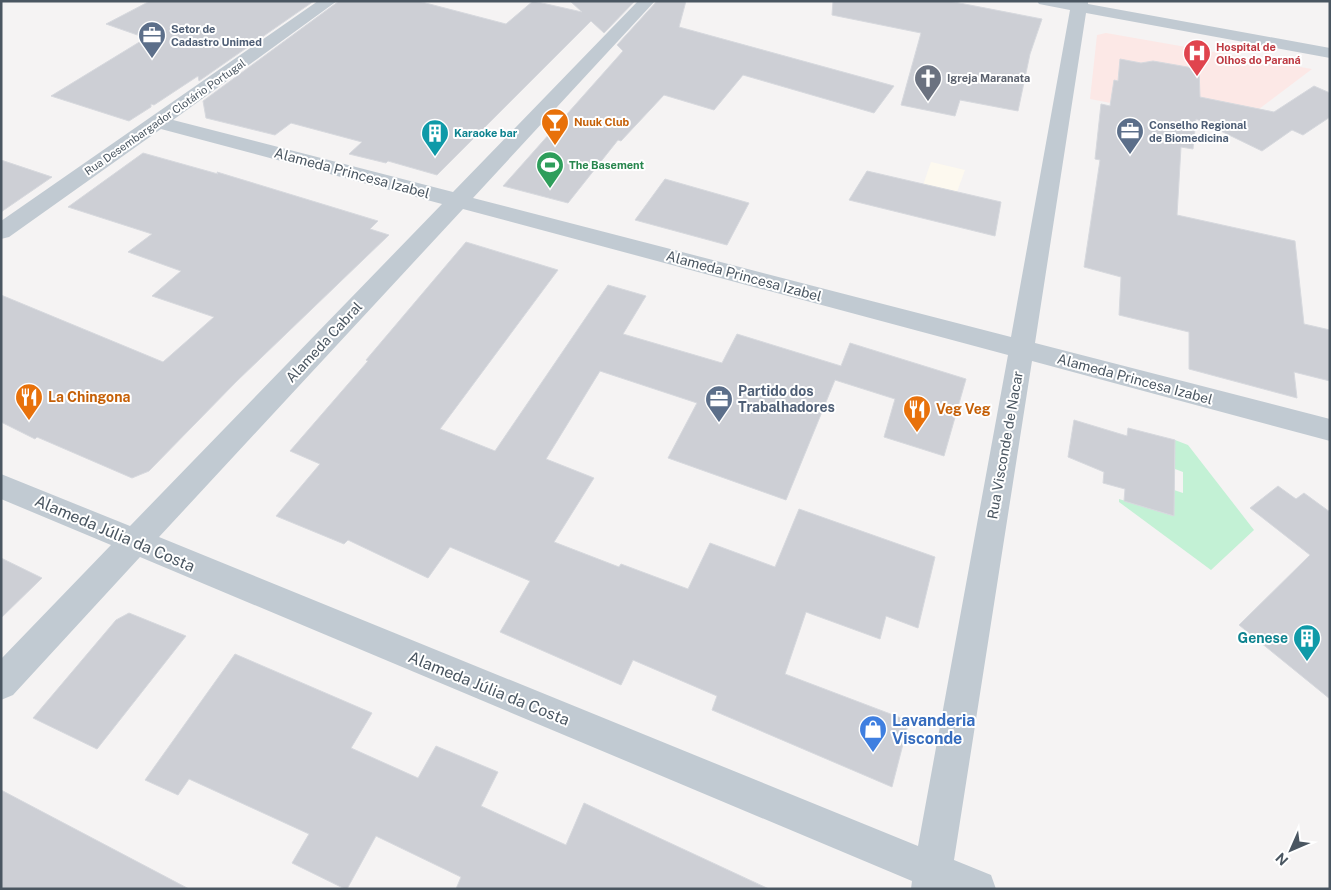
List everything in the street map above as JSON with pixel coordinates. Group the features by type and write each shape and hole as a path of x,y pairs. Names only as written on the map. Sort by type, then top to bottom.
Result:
{"street":[{"name":"Rua Desembargador Clotário Portugal","path":"1,232 329,1"},
{"name":"Alameda Cabral","path":"1,683 647,1"},
{"path":"1045,1 1079,5 1330,53"},
{"name":"Rua Visconde de Nacar","path":"931,880 1079,5"},
{"name":"Alameda Princesa Izabel","path":"158,122 1330,430"},
{"name":"Alameda Júlia da Costa","path":"1,486 931,880 977,889"}],"shaded area":[{"name":"Hospital de Olhos do Paraná","path":"1106,33 1312,69 1235,127 1090,99 1097,35"},
{"path":"931,162 965,170 957,192 923,185"}],"green space":[{"path":"1175,440 1188,445 1254,530 1211,570 1119,502 1119,499 1174,516 1174,490 1183,493 1183,472 1175,469"}],"building":[{"path":"150,1 314,1 199,81 198,76 154,105 151,104 151,107 129,121 51,96 146,38 106,24"},
{"path":"339,1 418,1 506,24 533,1 582,12 570,1 635,1 604,33 591,21 437,175 388,161 386,163 349,154 362,142 291,123 275,135 206,118 203,101"},
{"path":"657,1 686,1 679,27 894,86 874,113 743,75 714,110 664,95 621,141 618,140 568,203 503,186 623,51 617,45"},
{"path":"833,1 949,1 1042,19 1030,54 1018,111 960,100 955,116 901,105 921,33 832,15"},
{"path":"1120,59 1141,63 1153,61 1199,69 1200,97 1274,112 1314,86 1330,93 1330,117 1303,135 1292,130 1262,151 1196,119 1193,149 1181,147 1177,215 1295,241 1304,324 1330,330 1330,381 1294,372 1297,398 1189,369 1189,332 1119,315 1121,277 1084,267 1100,160 1095,159 1101,104 1110,106 1114,80 1118,81"},
{"path":"143,153 218,174 217,172 378,221 370,229 389,235 236,382 149,471 132,478 37,437 35,439 1,422 1,295 163,362 214,317 152,296 181,271 128,252 152,234 68,207"},
{"path":"1,160 52,177 1,212"},
{"path":"867,171 1001,202 995,236 849,200"},
{"path":"665,179 749,203 727,245 635,220"},
{"path":"466,242 558,270 440,429 495,451 608,285 646,296 623,334 722,363 737,334 841,366 850,343 966,379 944,456 884,437 895,399 835,380 786,500 668,458 697,403 600,371 546,459 594,478 554,542 619,567 621,564 688,589 710,543 775,567 799,509 935,557 918,628 886,616 880,639 806,612 785,674 909,721 892,787 712,710 717,696 633,660 621,685 500,632 530,581 450,547 428,578 348,540 344,544 276,516 320,464 290,451 368,361 366,360"},
{"path":"1074,420 1127,436 1128,428 1175,440 1174,516 1124,501 1125,489 1103,483 1104,472 1068,457"},
{"path":"1278,486 1296,499 1304,493 1330,512 1330,699 1239,625 1310,555 1250,508"},
{"path":"1,558 42,578 1,618"},
{"path":"129,613 186,636 97,749 33,718 116,620"},
{"path":"235,654 372,713 351,748 418,778 436,746 498,772 481,806 566,845 584,803 769,889 456,889 461,877 376,836 347,889 345,889 292,863 309,834 189,779 178,795 145,780"},
{"path":"1,790 189,889 1,889"}],"place":[{"name":"Setor de Cadastro Unimed","path":"152,59"},
{"name":"Hospital de Olhos do Paraná","path":"1197,77"},
{"name":"Igreja Maranata","path":"928,102"},
{"name":"Nuuk Club","path":"555,146"},
{"name":"Conselho Regional de Biomedicina","path":"1130,155"},
{"name":"Karaoke bar","path":"435,157"},
{"name":"The Basement","path":"550,189"},
{"name":"La Chingona","path":"29,421"},
{"name":"Partido dos Trabalhadores","path":"719,423"},
{"name":"Veg Veg","path":"917,433"},
{"name":"Genese","path":"1307,662"},
{"name":"Lavanderia Visconde","path":"873,753"}]}
